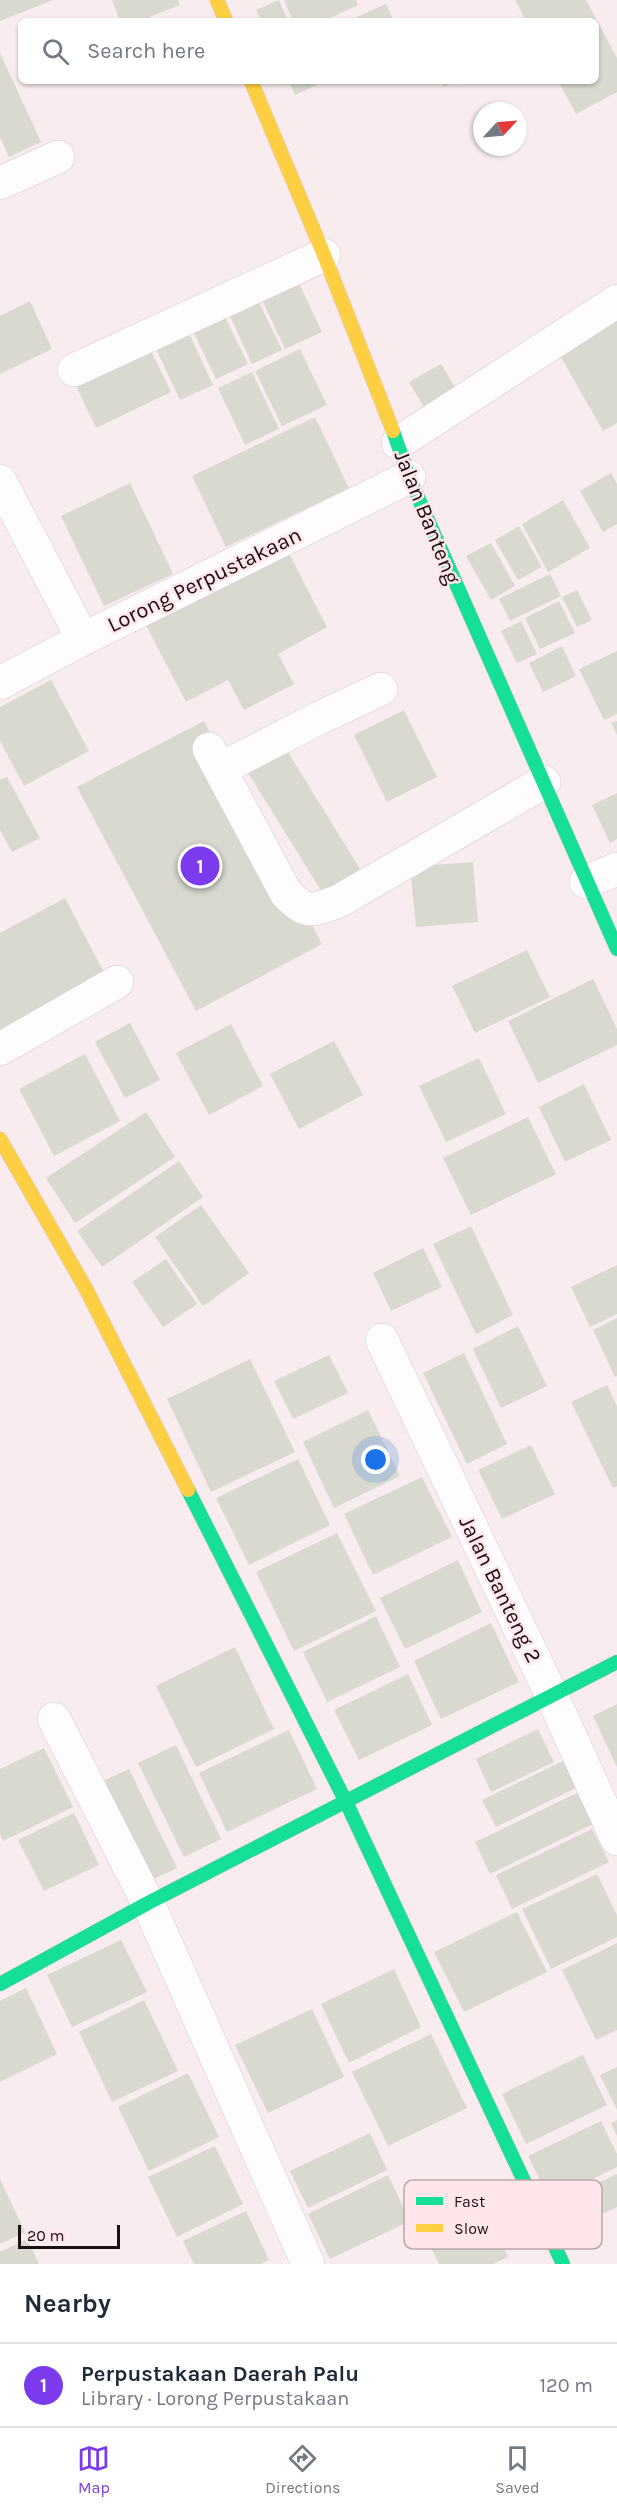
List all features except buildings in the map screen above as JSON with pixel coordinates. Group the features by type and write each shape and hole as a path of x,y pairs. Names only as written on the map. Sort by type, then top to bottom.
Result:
{"street":[{"path":"217,0 225,18"},
{"name":"Jalan Banteng","path":"252,84 324,255 398,443 409,477 617,949"},
{"path":"0,183 58,157"},
{"path":"74,370 324,255"},
{"path":"398,443 617,301"},
{"name":"Lorong Perpustakaan","path":"0,683 83,639 409,477"},
{"path":"0,481 83,639"},
{"path":"381,689 319,718 214,759 286,893 300,907 316,910 339,901 544,782"},
{"path":"586,882 617,869"},
{"path":"0,1049 117,982"},
{"path":"0,1139 86,1289 346,1802 524,2180"},
{"name":"Jalan Banteng 2","path":"382,1340 552,1696 617,1839"},
{"path":"0,1984 148,1903 617,1662"},
{"path":"54,1719 148,1903 308,2264"},
{"path":"556,2249 563,2264"}],"traffic: fast":[{"path":"393,431 409,477 617,949"},
{"path":"188,1490 346,1802 524,2180"},
{"path":"0,1984 148,1903 617,1662"},
{"path":"556,2249 563,2264"}],"traffic: slow":[{"path":"217,0 225,18"},
{"path":"252,84 324,255 393,431"},
{"path":"0,1139 86,1289 188,1490"}],"place":[{"name":"Perpustakaan Daerah Palu","path":"200,866"}]}
